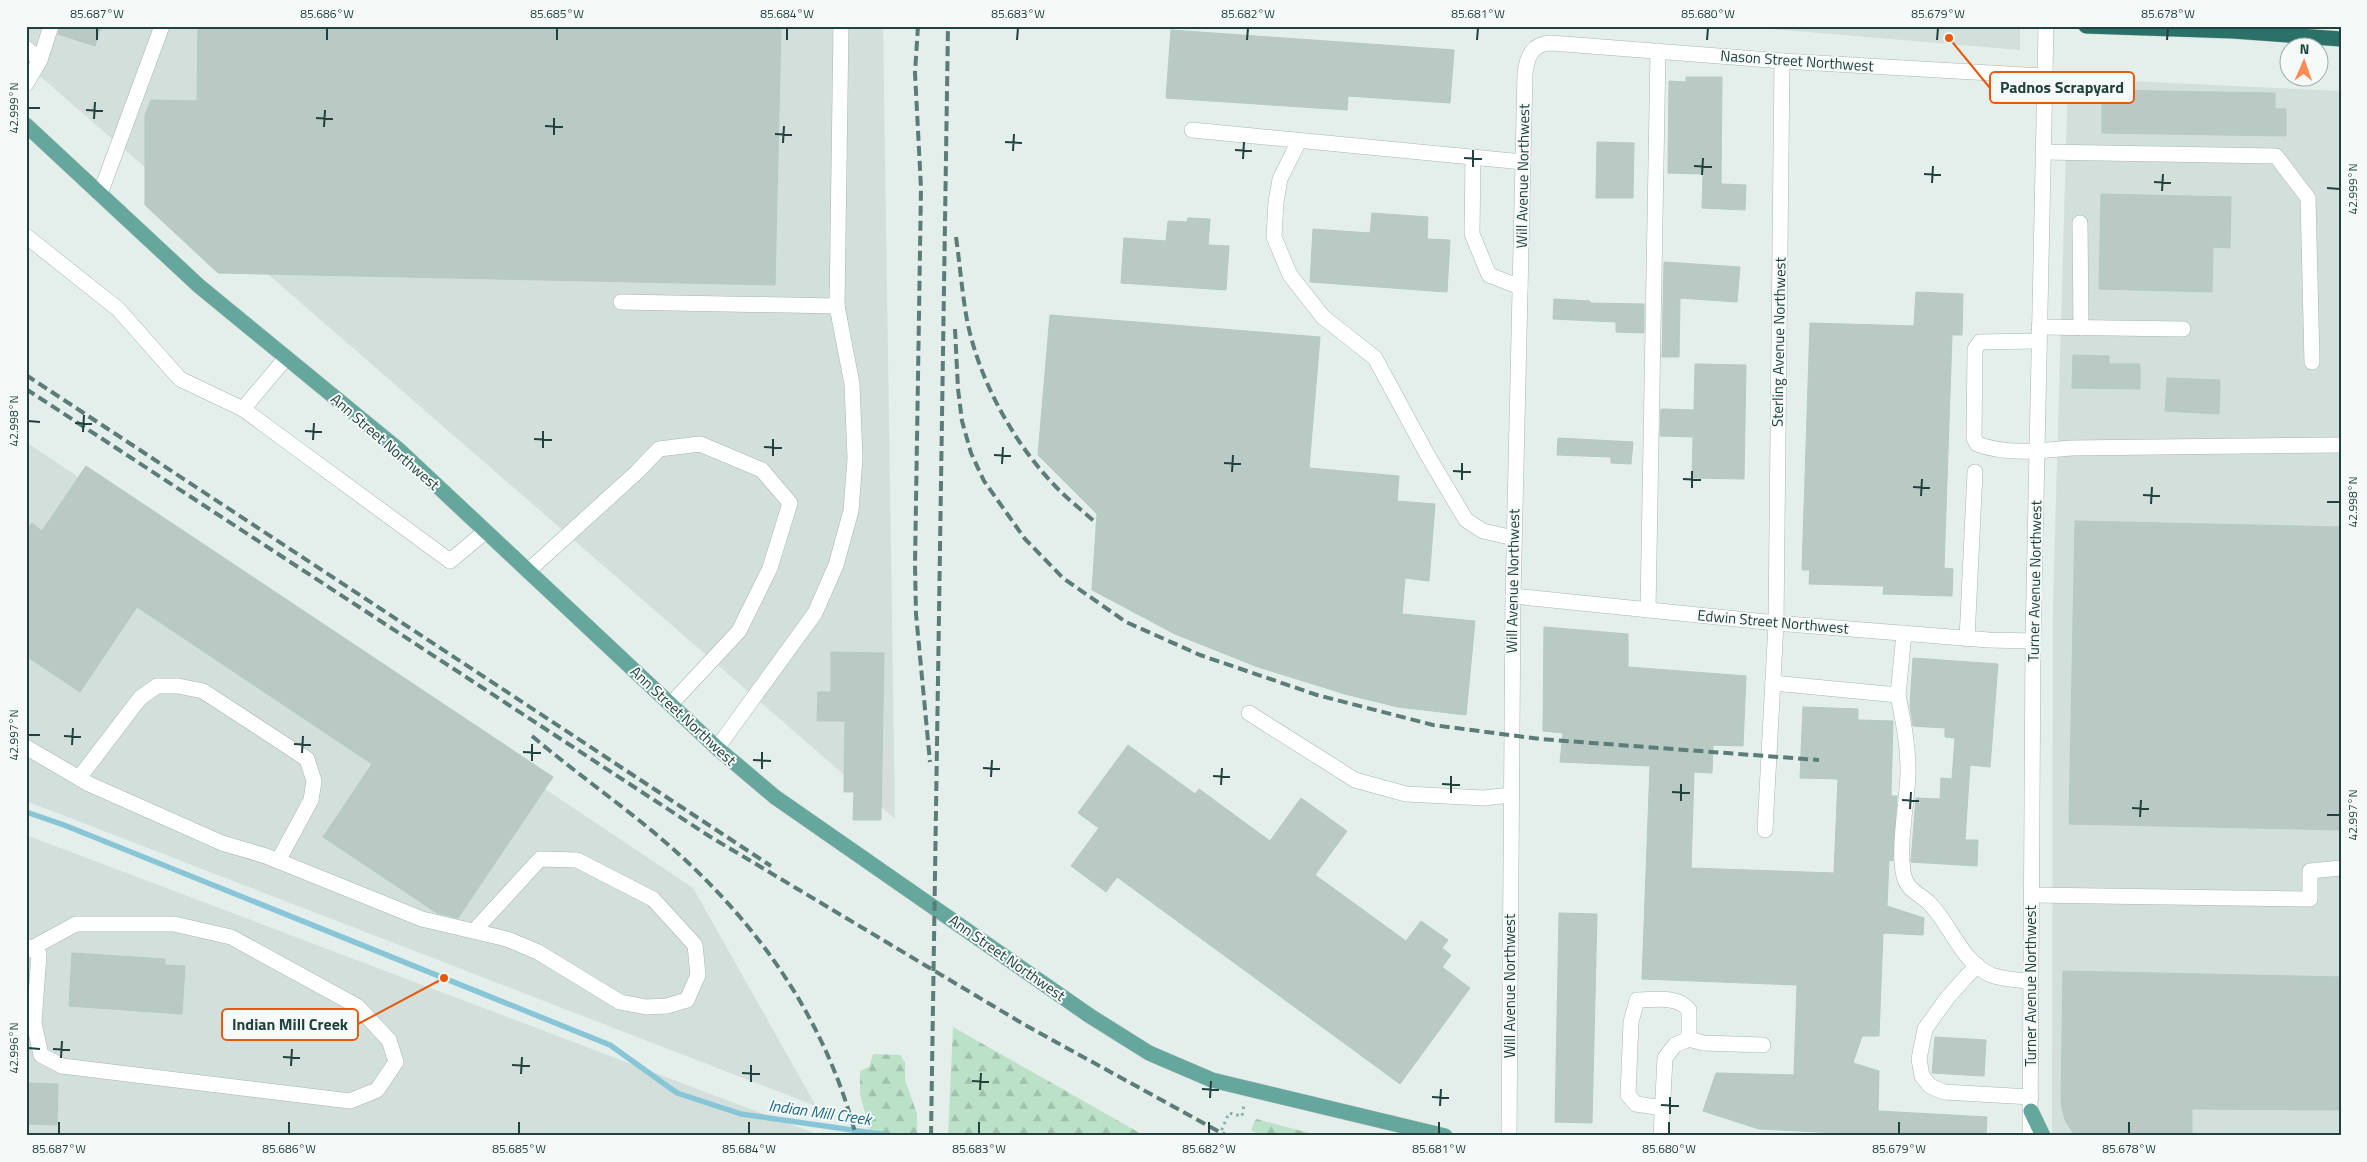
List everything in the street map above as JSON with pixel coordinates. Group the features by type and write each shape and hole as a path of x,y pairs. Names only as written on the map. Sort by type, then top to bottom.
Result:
{"highway":[{"path":"2086,26 2233,31 2341,39"}],"main road":[{"name":"Ann Street Northwest","path":"26,125 199,286 285,359 399,450 717,748 775,797 1122,1037 1180,1068 1212,1080 1248,1090 1445,1136"},
{"path":"2030,1104 2043,1136"}],"street":[{"path":"26,84 40,60 51,26"},
{"path":"100,194 162,26"},
{"path":"717,748 815,613 836,565 851,511 855,458 852,384 837,306 842,26"},
{"name":"Turner Avenue Northwest","path":"2030,1136 2033,641 2043,76 2046,26"},
{"name":"Nason Street Northwest","path":"1551,43 1782,61 2043,76"},
{"name":"Will Avenue Northwest","path":"1509,1136 1512,596 1523,162 1527,60 1532,50 1541,44 1551,43"},
{"path":"26,48 40,60"},
{"path":"1648,610 1658,51"},
{"name":"Sterling Avenue Northwest","path":"1765,830 1776,623 1782,61"},
{"path":"1192,130 1523,162"},
{"path":"1299,141 1280,179 1276,202 1274,237 1290,275 1323,317 1374,358 1466,520 1484,531 1514,538"},
{"path":"2043,152 2276,156 2308,198 2312,362"},
{"path":"1473,157 1472,234 1488,275 1520,287"},
{"path":"2080,222 2081,328"},
{"path":"26,236 118,309 180,379 243,409 450,561 486,531"},
{"path":"621,302 837,306"},
{"path":"2183,329 2081,328 1980,342 1976,349 1974,438 1977,444 1988,448 2037,451 2071,448 2341,445"},
{"path":"243,409 285,359"},
{"path":"528,571 637,472 659,449 700,444 762,470 790,503 770,568 739,631 670,704"},
{"path":"1967,638 1975,472"},
{"name":"Edwin Street Northwest","path":"1512,596 1776,623 1967,638 2033,641"},
{"path":"1904,633 1898,695 1905,732 1908,770 1904,829 1904,878 1912,890 1929,902 1967,955 1977,964 1993,975 2031,982"},
{"path":"1773,683 1898,695"},
{"path":"79,778 140,698 156,686 178,686 203,691 307,759 314,781 311,800 278,861"},
{"path":"1249,713 1355,780 1406,794 1484,798 1511,795"},
{"path":"26,747 79,778 222,843 278,861 422,919 474,932 507,939 538,952 620,1002 646,1007 667,1006 687,1000 698,975 694,945 653,898 577,860 540,859 474,932"},
{"path":"2032,895 2310,899 2310,870 2341,868"},
{"path":"76,924 174,924 231,937 357,1006 389,1040 396,1062 377,1090 350,1101 62,1066 41,1056 34,1023 39,954 28,947 76,924"},
{"path":"1977,964 1948,997 1925,1030 1919,1059 1922,1076 1930,1086 1944,1092 2030,1104"},
{"path":"1663,1108 1636,1104 1628,1095 1631,1022 1637,1000 1676,1000 1684,1004 1689,1010 1689,1039"},
{"path":"1661,1136 1665,1058 1675,1046 1689,1039 1702,1043 1763,1045"}],"path":[{"path":"1218,1136 1230,1113 1242,1116 1248,1090"}],"shaded area":[{"path":"26,26 883,26 895,819 26,64"},
{"path":"1737,26 2020,26 2020,50"},
{"path":"2068,78 2341,91 2341,1136 2052,1136 2053,603"},
{"path":"26,442 693,888 816,1106 26,801"},
{"path":"26,835 819,1135 819,1136 26,1136"}],"green space":[{"path":"953,1027 1145,1136 948,1136"},
{"path":"873,1054 900,1055 905,1062 905,1080 917,1114 917,1136 871,1136 860,1094 860,1071 869,1067"},
{"path":"1256,1119 1321,1136 1261,1136 1251,1130"}],"building":[{"path":"60,26 101,26 95,46 58,34"},
{"path":"198,26 781,26 775,285 218,273 145,205 145,115 151,100 197,101"},
{"path":"1171,30 1454,50 1450,103 1348,96 1347,110 1166,98"},
{"path":"1686,77 1722,77 1721,184 1746,185 1745,210 1702,208 1703,174 1668,173 1669,81 1686,82"},
{"path":"2102,90 2275,93 2275,109 2286,109 2286,136 2102,133"},
{"path":"1597,142 1634,143 1633,198 1596,198"},
{"path":"2101,194 2231,197 2230,248 2213,247 2212,292 2099,289"},
{"path":"1372,213 1428,217 1427,239 1450,240 1447,292 1310,282 1313,229 1370,233"},
{"path":"1188,218 1210,219 1208,245 1229,246 1226,290 1121,283 1124,238 1166,241 1168,221 1187,222"},
{"path":"1664,262 1740,267 1737,302 1680,298 1679,357 1662,357"},
{"path":"1916,292 1963,294 1962,335 1952,335 1944,568 1953,569 1952,596 1883,594 1884,586 1809,584 1810,570 1802,570 1810,323 1914,326"},
{"path":"1554,299 1590,301 1590,303 1644,304 1644,333 1616,332 1616,322 1553,319"},
{"path":"1050,315 1320,337 1309,468 1399,476 1397,501 1435,504 1429,581 1405,578 1402,614 1475,621 1466,715 1398,707 1345,694 1258,667 1175,634 1092,590 1097,514 1038,455"},
{"path":"2073,355 2109,356 2109,364 2140,364 2140,389 2072,388"},
{"path":"1695,364 1746,365 1744,479 1692,478 1693,437 1660,436 1661,409 1694,410"},
{"path":"2167,378 2220,380 2219,414 2165,411"},
{"path":"1558,438 1633,442 1631,464 1611,463 1611,457 1557,455"},
{"path":"86,466 553,777 458,918 437,913 323,837 372,764 137,607 80,692 26,656 26,531 32,523 42,531"},
{"path":"2075,521 2341,527 2341,830 2069,824"},
{"path":"1544,627 1628,634 1628,667 1746,676 1743,746 1713,745 1712,773 1694,772 1691,868 1834,873 1838,779 1800,778 1803,707 1858,709 1858,720 1893,721 1891,796 1897,796 1893,861 1889,860 1887,906 1924,918 1923,935 1883,933 1879,1036 1862,1036 1853,1063 1879,1071 1878,1111 1987,1117 1986,1136 1899,1136 1759,1129 1703,1111 1716,1073 1794,1075 1797,985 1642,979 1650,766 1560,762 1563,733 1543,731"},
{"path":"831,652 884,653 881,820 853,820 854,792 844,792 845,721 817,721 818,692 831,692"},
{"path":"1913,658 1998,664 1990,767 1970,765 1965,840 1978,840 1977,866 1911,862 1916,798 1940,799 1941,778 1952,779 1955,738 1945,737 1945,728 1913,726 1910,706"},
{"path":"1128,745 1195,794 1199,789 1270,841 1301,798 1347,831 1315,875 1406,941 1421,921 1448,940 1442,948 1451,955 1442,967 1470,988 1400,1084 1117,877 1106,892 1071,866 1099,828 1078,813"},
{"path":"1559,913 1597,914 1592,1123 1555,1122"},
{"path":"72,953 165,959 165,965 185,966 182,1014 69,1006"},
{"path":"2063,971 2341,977 2341,1110 2192,1109 2192,1136 2075,1136 2065,1120 2061,1103"},
{"path":"1935,1037 1986,1040 1984,1076 1932,1073"},
{"path":"26,1083 58,1084 57,1125 26,1124"}],"waterway":[{"name":"Indian Mill Creek","path":"26,812 64,825 610,1045 677,1093 741,1114 894,1136"}],"railway":[{"path":"918,26 915,73 921,188 915,565 916,614 930,762"},
{"path":"931,1136 948,26"},
{"path":"956,237 967,320 980,366 990,389 1014,433 1043,473 1096,523"},
{"path":"955,329 958,389 962,421 971,453 984,481 1025,539 1063,578 1126,622 1200,655 1317,695 1433,725 1540,739 1819,760"},
{"path":"26,375 771,866"},
{"path":"26,389 709,836 1025,1025 1227,1136"},
{"path":"532,736 651,830 687,862 751,930 803,1006 824,1047 842,1090 856,1136"}],"place":[{"name":"Padnos Scrapyard","path":"1949,38"},
{"name":"Indian Mill Creek","path":"444,978"}]}
